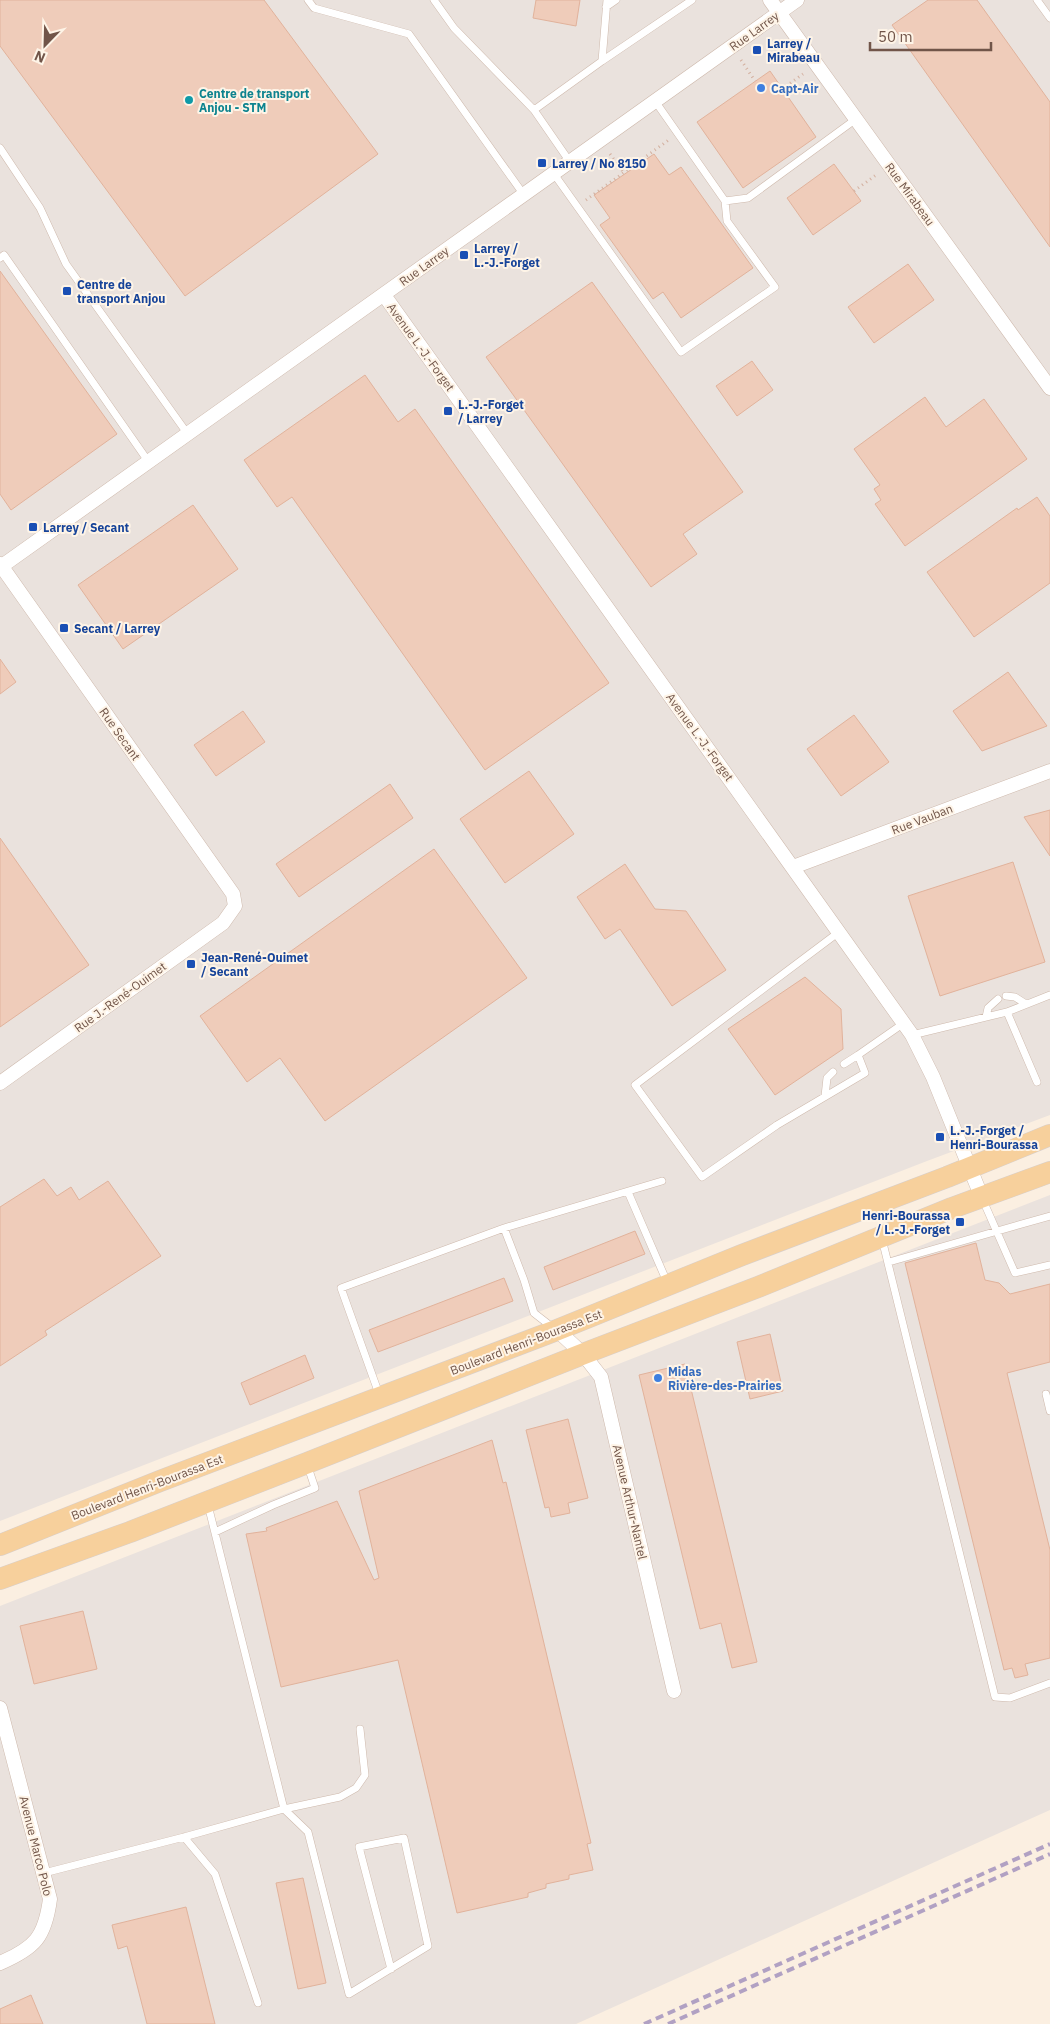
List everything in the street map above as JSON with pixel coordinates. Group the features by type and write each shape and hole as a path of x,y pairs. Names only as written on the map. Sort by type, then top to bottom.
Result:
{"main road":[{"name":"Boulevard Henri-Bourassa Est","path":"0,1545 557,1330 742,1255 1050,1135"},
{"path":"0,1578 207,1502 758,1287 952,1208 1050,1172"}],"street":[{"name":"Rue Mirabeau","path":"770,0 1050,388"},
{"name":"Rue Larrey","path":"1,565 384,295 797,0"},
{"name":"Avenue L.-J.-Forget","path":"384,295 908,1029 933,1076 982,1198"},
{"name":"Rue Secant","path":"1,565 233,894 235,906"},
{"name":"Rue Vauban","path":"793,867 1050,771"},
{"name":"Rue J.-René-Ouimet","path":"0,1083 223,923 235,906"},
{"name":"Avenue Arthur-Nantel","path":"557,1330 583,1354 601,1377 674,1691"},
{"name":"Avenue Marco Polo","path":"0,1708 50,1899 47,1919 40,1936 26,1950 0,1963"}],"lane":[{"path":"308,0 314,8 409,34 524,195"},
{"path":"434,0 454,28 534,110 570,162"},
{"path":"602,61 607,3 616,0"},
{"path":"534,110 692,0"},
{"path":"1037,0 1050,18"},
{"path":"554,174 681,352 774,287 727,221 725,201 655,101"},
{"path":"725,201 748,198 856,119"},
{"path":"0,148 40,208 66,264 187,433"},
{"path":"0,258 4,255 148,462"},
{"path":"839,932 635,1085 702,1177 777,1126 865,1073 858,1055"},
{"path":"844,1064 908,1029 1007,1012 1050,995"},
{"path":"1006,996 1015,997 1026,1004"},
{"path":"986,1017 988,1008 998,999"},
{"path":"1007,1012 1037,1082"},
{"path":"825,1096 827,1078 833,1072"},
{"path":"381,1398 341,1288 504,1228 662,1181"},
{"path":"628,1192 668,1285"},
{"path":"982,1198 1015,1273 1050,1265"},
{"path":"889,1262 1050,1216"},
{"path":"504,1228 524,1280 534,1313 557,1330"},
{"path":"882,1237 996,1697 1010,1698 1050,1682"},
{"path":"1046,1394 1050,1411"},
{"path":"215,1532 315,1488 307,1463"},
{"path":"207,1502 284,1809 308,1832 349,1994 391,1969 428,1946 404,1838 360,1847 391,1969"},
{"path":"44,1873 284,1809 340,1797 356,1788 365,1775 360,1729"},
{"path":"184,1837 215,1874 258,2004"}],"path":[{"path":"741,60 755,81"},
{"path":"782,89 803,74"},
{"path":"585,200 677,133"},
{"path":"610,154 624,173"},
{"path":"854,191 876,175"}],"shaded area":[{"path":"0,0 1050,0 1050,1115 0,1521"},
{"path":"1050,1195 1050,1810 576,2024 0,2024 0,1606"}],"building":[{"name":"Centre de transport Anjou - STM","path":"0,0 264,0 378,154 185,296 0,46"},
{"path":"536,0 580,0 576,26 533,18"},
{"path":"928,0 977,0 1050,102 1050,247 892,25"},
{"path":"770,71 816,137 743,188 697,122"},
{"path":"654,154 669,175 681,167 753,268 681,318 663,292 653,299 600,225 610,218 594,195"},
{"path":"834,164 861,201 813,235 787,198"},
{"path":"908,264 934,300 874,343 848,307"},
{"path":"0,271 117,434 11,510 0,494"},
{"path":"592,282 743,492 683,534 697,554 651,587 486,357"},
{"path":"752,361 773,390 737,416 716,386"},
{"path":"365,375 398,422 415,409 609,683 485,770 292,497 277,507 244,460"},
{"path":"925,397 946,427 984,399 1027,459 905,546 875,504 881,500 874,489 880,485 854,449"},
{"path":"1037,497 1050,516 1050,583 974,637 927,572 1017,508 1018,510"},
{"path":"193,505 238,569 123,649 78,585"},
{"path":"0,659 16,682 0,694"},
{"path":"1008,672 1047,726 982,751 953,711"},
{"path":"243,711 265,742 216,776 194,745"},
{"path":"854,715 889,762 841,796 807,749"},
{"path":"529,771 574,834 505,883 460,819"},
{"path":"390,784 413,818 299,897 276,864"},
{"path":"1050,810 1050,856 1024,817"},
{"path":"0,838 89,965 0,1027"},
{"path":"434,849 527,978 325,1121 280,1058 247,1082 200,1016"},
{"path":"1013,862 1045,962 940,996 908,896"},
{"path":"625,864 655,909 686,911 726,970 672,1006 620,929 605,939 577,897"},
{"path":"805,977 841,1009 843,1049 775,1095 728,1029"},
{"path":"44,1179 57,1196 71,1187 79,1200 108,1181 161,1256 45,1331 47,1335 0,1366 0,1207"},
{"path":"635,1231 645,1254 553,1290 544,1267"},
{"path":"976,1243 985,1280 999,1283 1010,1294 1050,1284 1050,1362 1007,1373 1050,1550 1050,1658 1025,1664 1028,1675 1015,1678 1012,1668 1004,1670 905,1263"},
{"path":"504,1278 513,1301 378,1352 369,1330"},
{"path":"770,1334 783,1391 750,1399 737,1342"},
{"path":"305,1355 314,1378 250,1405 241,1383"},
{"path":"685,1364 757,1662 732,1668 721,1623 700,1629 639,1375"},
{"path":"568,1419 588,1498 568,1503 570,1513 551,1517 549,1507 545,1508 526,1430"},
{"path":"492,1440 503,1483 506,1482 591,1843 587,1844 593,1870 569,1875 569,1879 546,1884 546,1888 528,1893 528,1897 457,1913 398,1660 281,1687 246,1534 267,1531 266,1528 337,1501 374,1580 379,1578 359,1491"},
{"path":"83,1611 97,1669 34,1684 20,1626"},
{"path":"303,1878 326,1983 298,1989 276,1883"},
{"path":"186,1907 215,2024 147,2024 127,1946 118,1949 112,1925"},
{"path":"31,1995 43,2024 0,2024 0,2009"}],"railway":[{"path":"644,2024 1050,1844"},
{"path":"668,2024 1050,1854"}],"place":[{"name":"Larrey / Mirabeau","path":"757,50"},
{"name":"Capt-Air","path":"761,88"},
{"name":"Centre de transport Anjou - STM","path":"189,100"},
{"name":"Larrey / No 8150","path":"542,163"},
{"name":"Larrey / L.-J.-Forget","path":"464,255"},
{"name":"Centre de transport Anjou","path":"67,291"},
{"name":"L.-J.-Forget / Larrey","path":"448,411"},
{"name":"Larrey / Secant","path":"33,527"},
{"name":"Secant / Larrey","path":"64,628"},
{"name":"Jean-René-Ouimet / Secant","path":"191,964"},
{"name":"L.-J.-Forget / Henri-Bourassa","path":"940,1137"},
{"name":"Henri-Bourassa / L.-J.-Forget","path":"960,1222"},
{"name":"Midas Rivière-des-Prairies","path":"658,1378"}]}
